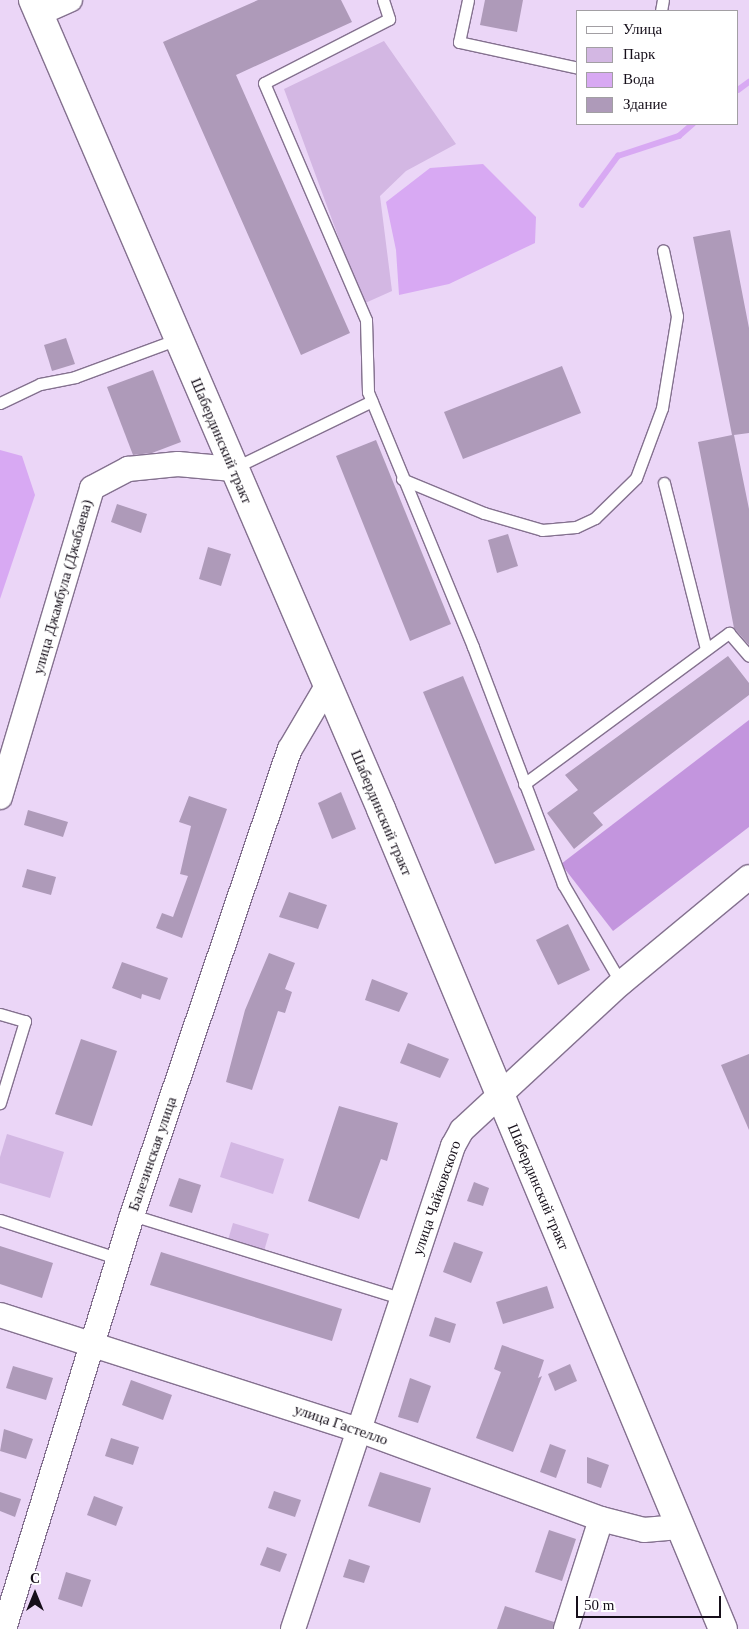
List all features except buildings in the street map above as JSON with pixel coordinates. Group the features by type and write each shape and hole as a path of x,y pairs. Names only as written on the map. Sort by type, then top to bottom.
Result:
{"main road":[{"name":"Шабердинский тракт","path":"36,7 326,688 381,809 723,1629"}],"street":[{"path":"36,7 70,0"},
{"name":"улица Джамбула (Джабаева)","path":"0,797 92,488 128,469 178,464 232,469"},
{"name":"Балезинская улица","path":"4,1629 132,1215 290,749 326,688"},
{"name":"улица Чайковского","path":"293,1629 452,1146 462,1130 621,982 749,877"},
{"name":"улица Гастелло","path":"0,1315 359,1430 601,1519 644,1530 682,1527"},
{"path":"566,1629 601,1519"}],"lane":[{"path":"383,0 389,19 264,84 366,320 368,392 402,479 473,647 563,884 621,982"},
{"path":"468,0 458,42 576,68"},
{"path":"402,479 484,513 542,530 576,527 596,518 636,478 662,408 677,316 663,250"},
{"path":"0,403 40,384 75,377 178,339"},
{"path":"232,469 372,401"},
{"path":"664,483 706,649"},
{"path":"524,784 729,633 749,656"},
{"path":"0,1014 25,1021 0,1103"},
{"path":"132,1215 402,1299"},
{"path":"0,1220 119,1259"}],"green space":[{"path":"384,41 456,144 406,171 380,196 392,291 363,304 284,89"},
{"path":"7,1134 64,1152 50,1198 0,1183 0,1157"},
{"path":"231,1142 284,1159 273,1194 220,1177"},
{"path":"233,1223 269,1234 264,1251 228,1240"}],"shaded area":[{"path":"749,720 749,827 613,931 561,864"}],"water":[{"path":"483,164 536,217 535,243 449,284 399,295 396,250 386,202 430,168"},
{"path":"0,450 22,456 35,495 0,599"}],"waterway":[{"path":"739,89 749,82"},
{"path":"582,205 618,156 679,136 692,125"}]}
